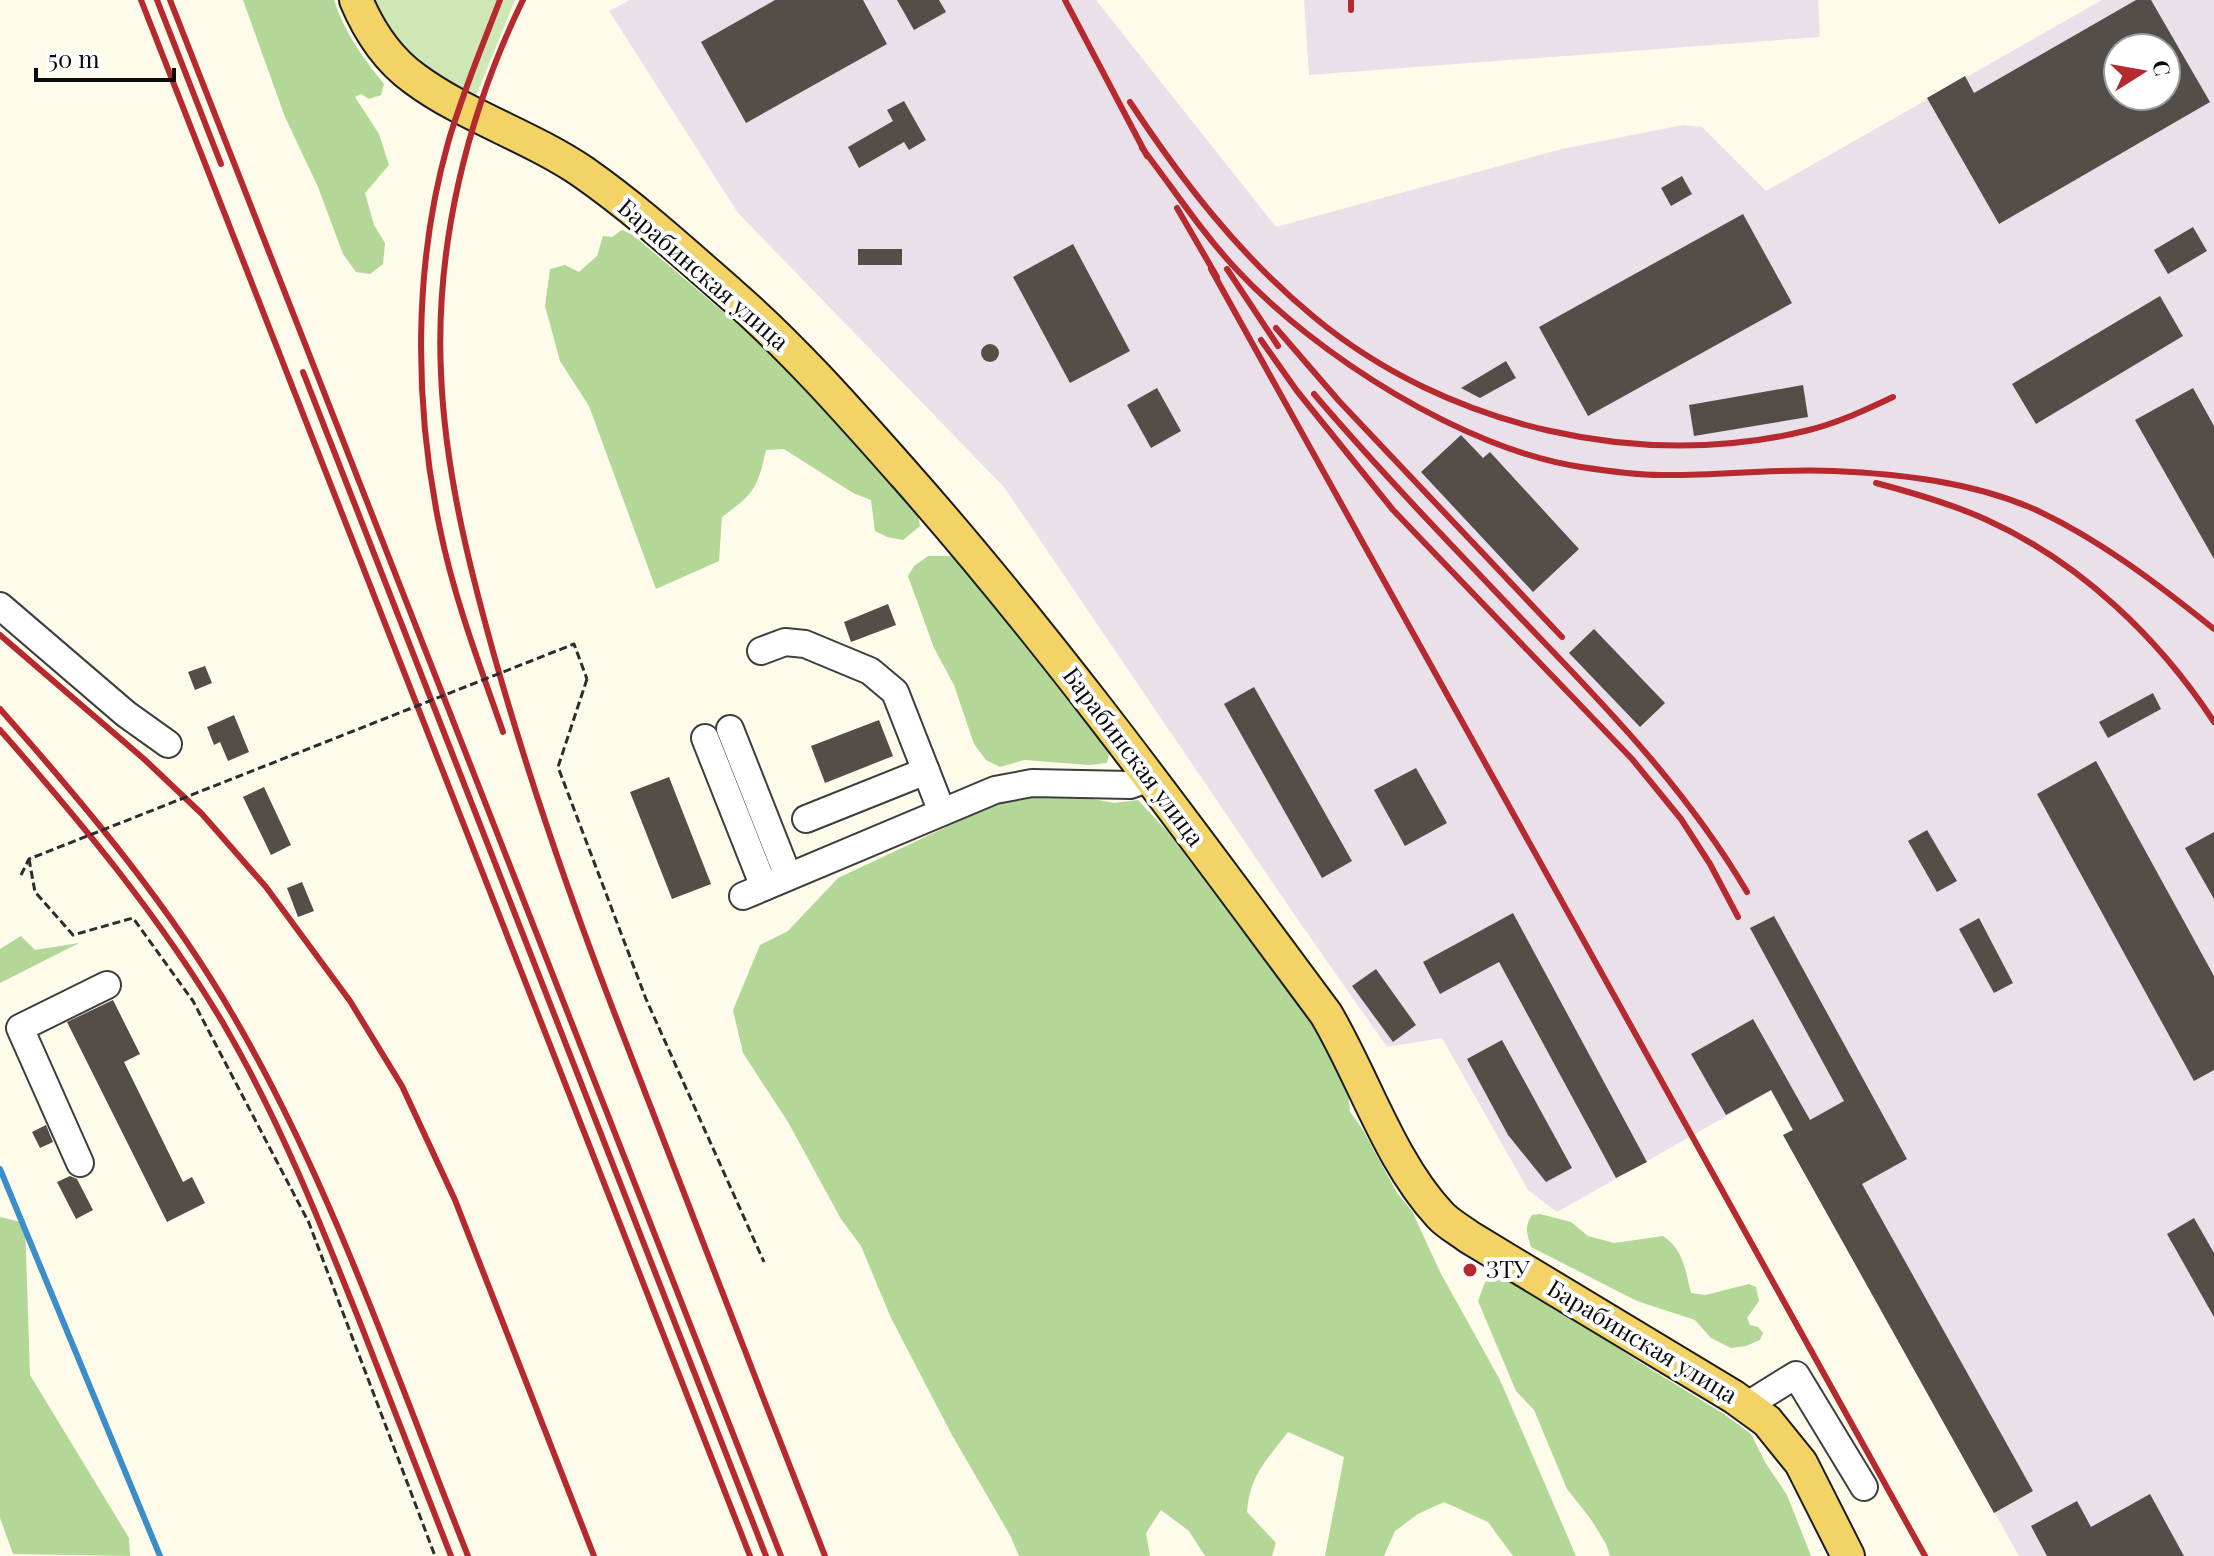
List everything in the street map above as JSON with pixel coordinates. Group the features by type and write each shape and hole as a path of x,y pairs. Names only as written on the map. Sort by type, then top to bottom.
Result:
{"main road":[{"name":"Барабинская улица","path":"356,0 372,35 414,79 550,151 586,175 672,242 749,309 853,417 979,559 1150,778 1326,1014 1414,1181 1441,1216 1469,1237 1767,1421 1801,1463 1848,1556"}],"lane":[{"path":"0,606 126,714 168,744"},
{"path":"761,651 785,642 805,644 870,671 895,692 942,812"},
{"path":"718,733 765,886 995,790 1032,783 1130,785 1150,778"},
{"path":"806,819 926,771"},
{"path":"80,1163 10,1033 107,985"},
{"path":"1746,1406 1796,1375 1864,1487"}],"path":[{"path":"21,875 29,859 574,644 587,679 558,767 646,999 764,1262"},
{"path":"29,859 35,892 73,935 133,918 193,1001 309,1223 435,1556"}],"shaded area":[{"path":"630,0 1096,0 1276,227 1562,149 1683,125 1702,127 1766,191 2102,0 2214,0 2214,1556 2019,1556 1783,1135 1792,1129 1771,1091 1557,1212 1528,1190 1442,1038 1387,1047 1004,487 738,213 609,11"},
{"path":"1304,0 1818,0 1820,37 1309,75"}],"green space":[{"path":"243,0 334,0 355,44 384,84 381,95 369,99 361,94 355,97 379,134 389,165 365,193 374,225 385,243 383,264 370,274 356,272 343,254 318,187 285,117"},
{"path":"366,0 515,0 476,96 416,66"},
{"path":"622,230 633,235 822,396 915,498 920,526 903,540 887,537 875,531 871,500 853,493 784,449 766,450 753,490 722,517 719,561 656,589 589,406 560,361 545,306 550,269 565,265 579,272 597,256 603,236 612,237"},
{"path":"928,556 955,556 1042,658 1099,736 1109,755 1107,763 1089,765 1024,760 1000,767 986,760 974,744 954,685 934,648 908,576 914,566"},
{"path":"1045,790 1114,803 1138,800 1167,831 1335,1055 1348,1091 1350,1112 1397,1193 1412,1211 1440,1272 1500,1380 1576,1556 1513,1556 1488,1522 1444,1502 1418,1514 1395,1531 1384,1556 1325,1556 1344,1457 1288,1432 1255,1478 1247,1512 1276,1543 1272,1556 1205,1556 1189,1531 1161,1510 1146,1533 1150,1556 1019,1556 891,1318 861,1246 841,1219 788,1122 743,1053 733,1010 760,945 788,931 838,878 974,814 999,797"},
{"path":"21,936 35,950 79,943 0,983 0,949"},
{"path":"1532,1215 1571,1222 1588,1236 1614,1243 1663,1236 1680,1254 1691,1293 1705,1295 1749,1284 1756,1287 1759,1301 1747,1318 1750,1325 1758,1327 1763,1333 1760,1340 1731,1348 1711,1338 1695,1320 1637,1301 1531,1247 1528,1223"},
{"path":"0,1217 25,1223 30,1375 129,1538 130,1556 13,1554 0,1518"},
{"path":"1506,1275 1751,1434 1787,1495 1811,1556 1610,1556 1590,1518 1567,1489 1534,1410 1516,1391 1478,1301 1485,1282"}],"building":[{"path":"775,0 863,0 887,44 746,123 701,42"},
{"path":"897,0 939,0 946,12 914,30"},
{"path":"2136,0 2151,0 2170,32 2102,32 2102,112 2182,112 2182,54 2210,102 1999,224 1927,98 1965,76 1974,93"},
{"path":"904,101 926,140 909,150 904,142 859,168 848,147 893,121 887,110"},
{"path":"1682,176 1692,194 1671,206 1661,188"},
{"path":"1743,214 1792,303 1588,416 1539,327"},
{"path":"2193,227 2207,251 2168,274 2154,250"},
{"path":"1073,244 1130,351 1070,383 1013,277"},
{"path":"858,249 902,249 902,265 858,265"},
{"path":"2160,296 2183,336 2036,424 2012,384"},
{"path":"990,344 999,353 990,362 981,353"},
{"path":"1506,361 1516,378 1480,398 1461,388"},
{"path":"1803,385 1808,417 1694,436 1689,405"},
{"path":"1157,388 1181,431 1151,448 1127,405"},
{"path":"2193,388 2214,426 2214,559 2135,420"},
{"path":"1461,435 1483,458 1490,452 1579,549 1533,592 1421,472"},
{"path":"888,604 896,625 851,642 844,622"},
{"path":"1594,629 1665,703 1640,727 1569,653"},
{"path":"205,666 212,683 195,690 188,672"},
{"path":"1254,687 1352,861 1322,878 1224,704"},
{"path":"2153,693 2161,709 2108,738 2099,722"},
{"path":"234,715 249,752 228,761 220,742 214,745 207,727"},
{"path":"879,720 893,756 825,783 811,746"},
{"path":"2096,761 2214,976 2214,1070 2194,1081 2037,794"},
{"path":"1416,768 1447,823 1405,846 1374,790"},
{"path":"669,777 711,884 672,899 630,792"},
{"path":"264,787 291,845 271,855 243,797"},
{"path":"1927,830 1957,881 1937,892 1908,841"},
{"path":"2214,832 2214,899 2185,848"},
{"path":"302,882 314,911 298,917 287,888"},
{"path":"1513,913 1647,1162 1616,1178 1499,962 1440,994 1423,962"},
{"path":"1774,916 1907,1159 1862,1184 2033,1491 1994,1513 1783,1135 1793,1130 1771,1090 1726,1115 1691,1054 1753,1019 1810,1120 1844,1101 1750,928"},
{"path":"1979,918 2013,983 1994,993 1959,929"},
{"path":"1376,969 1416,1025 1393,1042 1352,986"},
{"path":"113,1000 140,1054 124,1062 183,1182 192,1177 205,1203 167,1222 67,1022"},
{"path":"1502,1040 1572,1168 1546,1182 1508,1135 1467,1059"},
{"path":"46,1125 53,1142 40,1148 32,1132"},
{"path":"70,1176 77,1179 93,1210 76,1219 57,1182"},
{"path":"2194,1218 2214,1253 2214,1317 2167,1234"},
{"path":"2150,1494 2184,1556 2047,1556 2031,1526 2077,1501 2091,1527"}],"waterway":[{"path":"0,1169 160,1556"}],"railway":[{"path":"141,0 750,1556"},
{"path":"157,0 221,164"},
{"path":"170,0 781,1556"},
{"path":"500,0 448,143 428,238 421,336 425,433 440,529 460,606 503,732"},
{"path":"523,0 503,44 471,135 459,182 443,278 443,409 459,516 507,700 565,880 825,1556"},
{"path":"1065,0 1147,156"},
{"path":"1351,0 1351,10"},
{"path":"1130,102 1170,160 1237,243 1314,317 1366,355 1423,387 1484,412 1548,430 1613,442 1679,446 1745,442 1809,430 1893,397"},
{"path":"1142,148 1212,241 1270,302 1350,365 1442,420 1536,457 1581,467 1651,475 1791,470 1885,474 1986,492 2034,509 2082,534 2150,579 2214,629"},
{"path":"1177,208 1217,277"},
{"path":"1211,269 1925,1556"},
{"path":"1227,269 1278,346"},
{"path":"1276,328 1339,401 1562,637"},
{"path":"1261,340 1297,391 1393,510 1632,759 1681,819 1710,864 1738,917"},
{"path":"303,372 766,1556"},
{"path":"1314,394 1649,757 1701,822 1747,892"},
{"path":"1876,483 1974,514 2054,557 2115,605 2143,632 2214,722"},
{"path":"0,635 144,759 202,814 266,887 350,1001 402,1086 455,1200 594,1556"},
{"path":"0,709 125,857 182,936 234,1017 302,1146 332,1214 468,1556"},
{"path":"0,730 90,835 146,908 199,984 243,1059 314,1209 451,1556"}],"place":[{"name":"ЗТУ","path":"1470,1270"}]}
